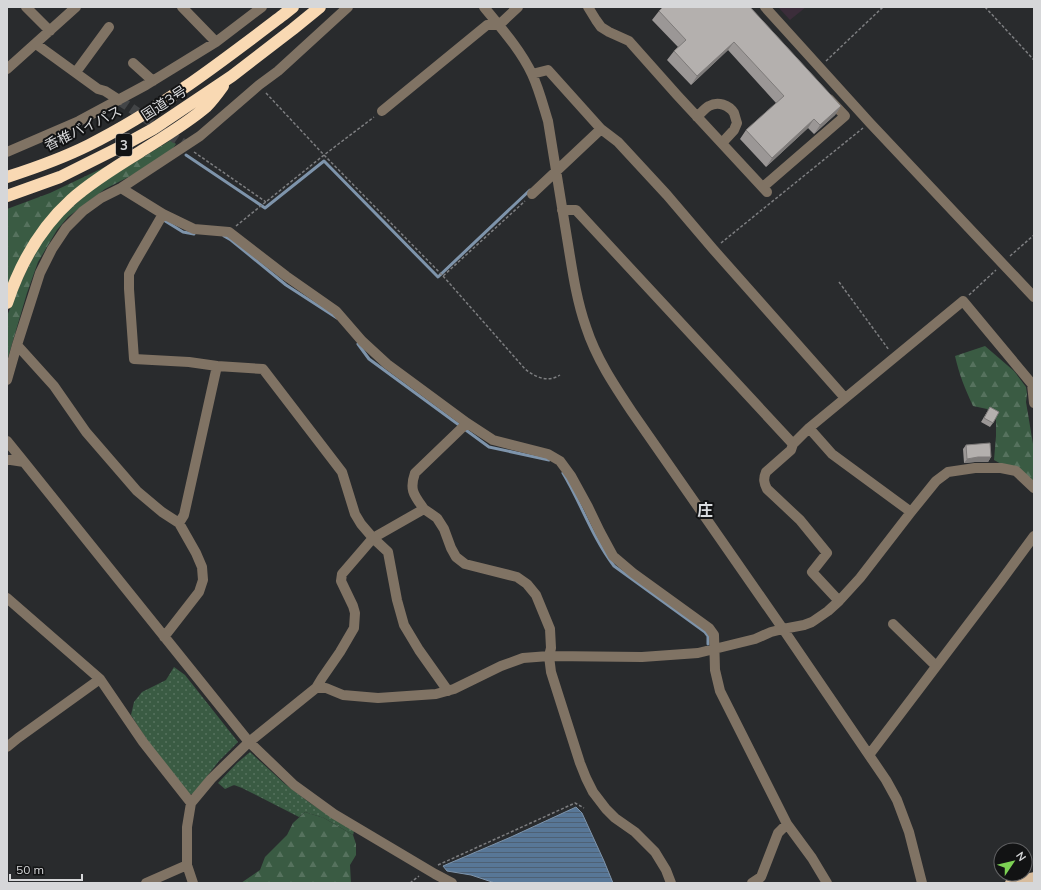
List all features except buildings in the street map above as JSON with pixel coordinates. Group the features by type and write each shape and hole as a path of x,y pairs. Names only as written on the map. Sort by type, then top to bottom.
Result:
{"highway":[{"name":"国道3号","path":"146,113 219,64 293,7"},
{"name":"国道3号","path":"7,196 60,177 153,129 232,76 320,7"},
{"path":"7,303 23,265 35,243 46,226 59,212 86,188 179,127 206,107 232,76"},
{"name":"香椎バイパス","path":"33,168 88,146 146,113"},
{"path":"7,173 33,168"},
{"name":"3","path":"7,177 33,168"}],"main road":[{"path":"1010,883 1034,877"}],"street":[{"path":"26,7 50,31"},
{"path":"7,69 76,7"},
{"path":"182,7 216,42"},
{"path":"7,152 78,121 119,100 216,42 262,7"},
{"path":"7,380 40,273 52,249 66,228 83,211 101,198 121,188 200,136 259,85 278,71 348,7"},
{"path":"484,7 520,53 532,74 541,96 548,121 577,297 585,326 601,363 632,412 783,628 886,780 897,800 909,832 922,883"},
{"path":"382,111 487,25 499,25 518,7"},
{"path":"588,7 601,27 629,41 697,117 765,189 845,116 824,93"},
{"path":"765,7 870,123 1034,297"},
{"path":"76,72 109,27"},
{"path":"36,44 98,89 105,91 119,100"},
{"path":"133,63 153,80"},
{"path":"532,74 548,70 601,129 618,142 657,184 845,398"},
{"path":"697,117 709,106 721,103 734,112 737,123 734,130 722,143"},
{"path":"532,194 601,129"},
{"path":"121,188 163,214 194,229 229,232 286,276 336,311 362,341 387,364 467,423 493,440 548,454 560,461 571,476 613,556 633,573 709,628 714,635 715,670 720,691 787,824 812,858 827,883"},
{"path":"562,210 576,210 793,444"},
{"path":"163,214 129,274 134,358 263,369 342,472 355,514 373,538 388,552 397,600 404,625 419,650 448,691"},
{"path":"839,601 812,572 827,553 800,520 766,489 764,483 763,477 766,472 791,450 793,444 809,428 963,301 1032,384 1034,403"},
{"path":"17,345 54,386 86,432 137,491 162,512 179,523 196,553 202,567 203,580 199,592 164,636"},
{"path":"179,523 184,515 217,366"},
{"path":"467,423 414,473 412,481 413,494 424,508 438,518 456,557 465,564 517,577 527,584 536,595 550,629 551,648 549,656 551,672 580,763 593,792 615,818 635,832 655,852 666,870 671,883"},
{"path":"809,428 832,454 911,512"},
{"path":"7,441 249,742 294,785 334,814 427,870 452,883"},
{"path":"7,460 24,462"},
{"path":"316,688 326,688 343,695 378,698 436,694 448,691 523,658 549,656 642,657 698,652 755,639 783,628 804,625 812,622 828,611 860,578 936,481 948,472 975,468 1001,468 1016,471 1034,488"},
{"path":"193,883 187,864 187,827 191,804 211,778 249,742 316,688 354,628 353,606 341,581 342,574 373,538 424,508"},
{"path":"869,755 1034,536"},
{"path":"7,598 100,679 143,742 191,804"},
{"path":"893,624 936,666"},
{"path":"7,747 100,679"},
{"path":"752,883 761,877 778,833 787,824"},
{"path":"146,883 187,864"}],"path":[{"path":"820,67 883,7"},
{"path":"985,7 1034,60"},
{"path":"259,85 324,155 444,276 525,369 534,376 543,378 555,379 560,375"},
{"path":"229,232 324,155 382,111"},
{"path":"713,249 870,123"},
{"path":"185,146 266,202"},
{"path":"444,276 532,194"},
{"path":"963,301 1034,235"},
{"path":"839,282 895,358"},
{"path":"427,870 575,804 584,808"}],"shaded area":[{"path":"778,7 806,7 790,20"}],"green space":[{"path":"171,140 176,144 171,151 140,171 105,189 68,217 57,230 38,262 27,293 7,361 7,316 37,249 54,224 93,188"},
{"path":"109,165 74,192 7,294 7,209 50,193"},
{"path":"985,346 1014,371 1026,387 1026,402 1034,450 1034,482 994,460 996,420 987,409 973,406 962,381 955,356"},
{"path":"174,667 185,675 238,742 219,761 195,793 189,795 158,757 131,715 134,702 142,692 166,680"},
{"path":"250,752 285,784 310,803 354,831 353,835 324,818 305,812 299,817 242,788 234,785 225,789 218,783"},
{"path":"305,812 324,818 353,835 356,844 356,855 350,865 351,883 241,883 260,870 265,857 287,835 293,823"}],"water":[{"path":"576,807 582,813 613,883 495,883 471,875 447,871 443,866 511,837"}],"waterway":[{"path":"186,155 265,208 324,161 438,277 530,190"},
{"path":"162,219 183,232 194,234"},
{"path":"224,236 231,240 286,285 337,318"},
{"path":"358,344 369,359 489,447 549,460"},
{"path":"563,473 599,543 614,566 705,632 708,636 708,644"}],"tunnel":[{"path":"119,100 185,145"}],"district":[{"name":"庄","path":"705,510"}]}
